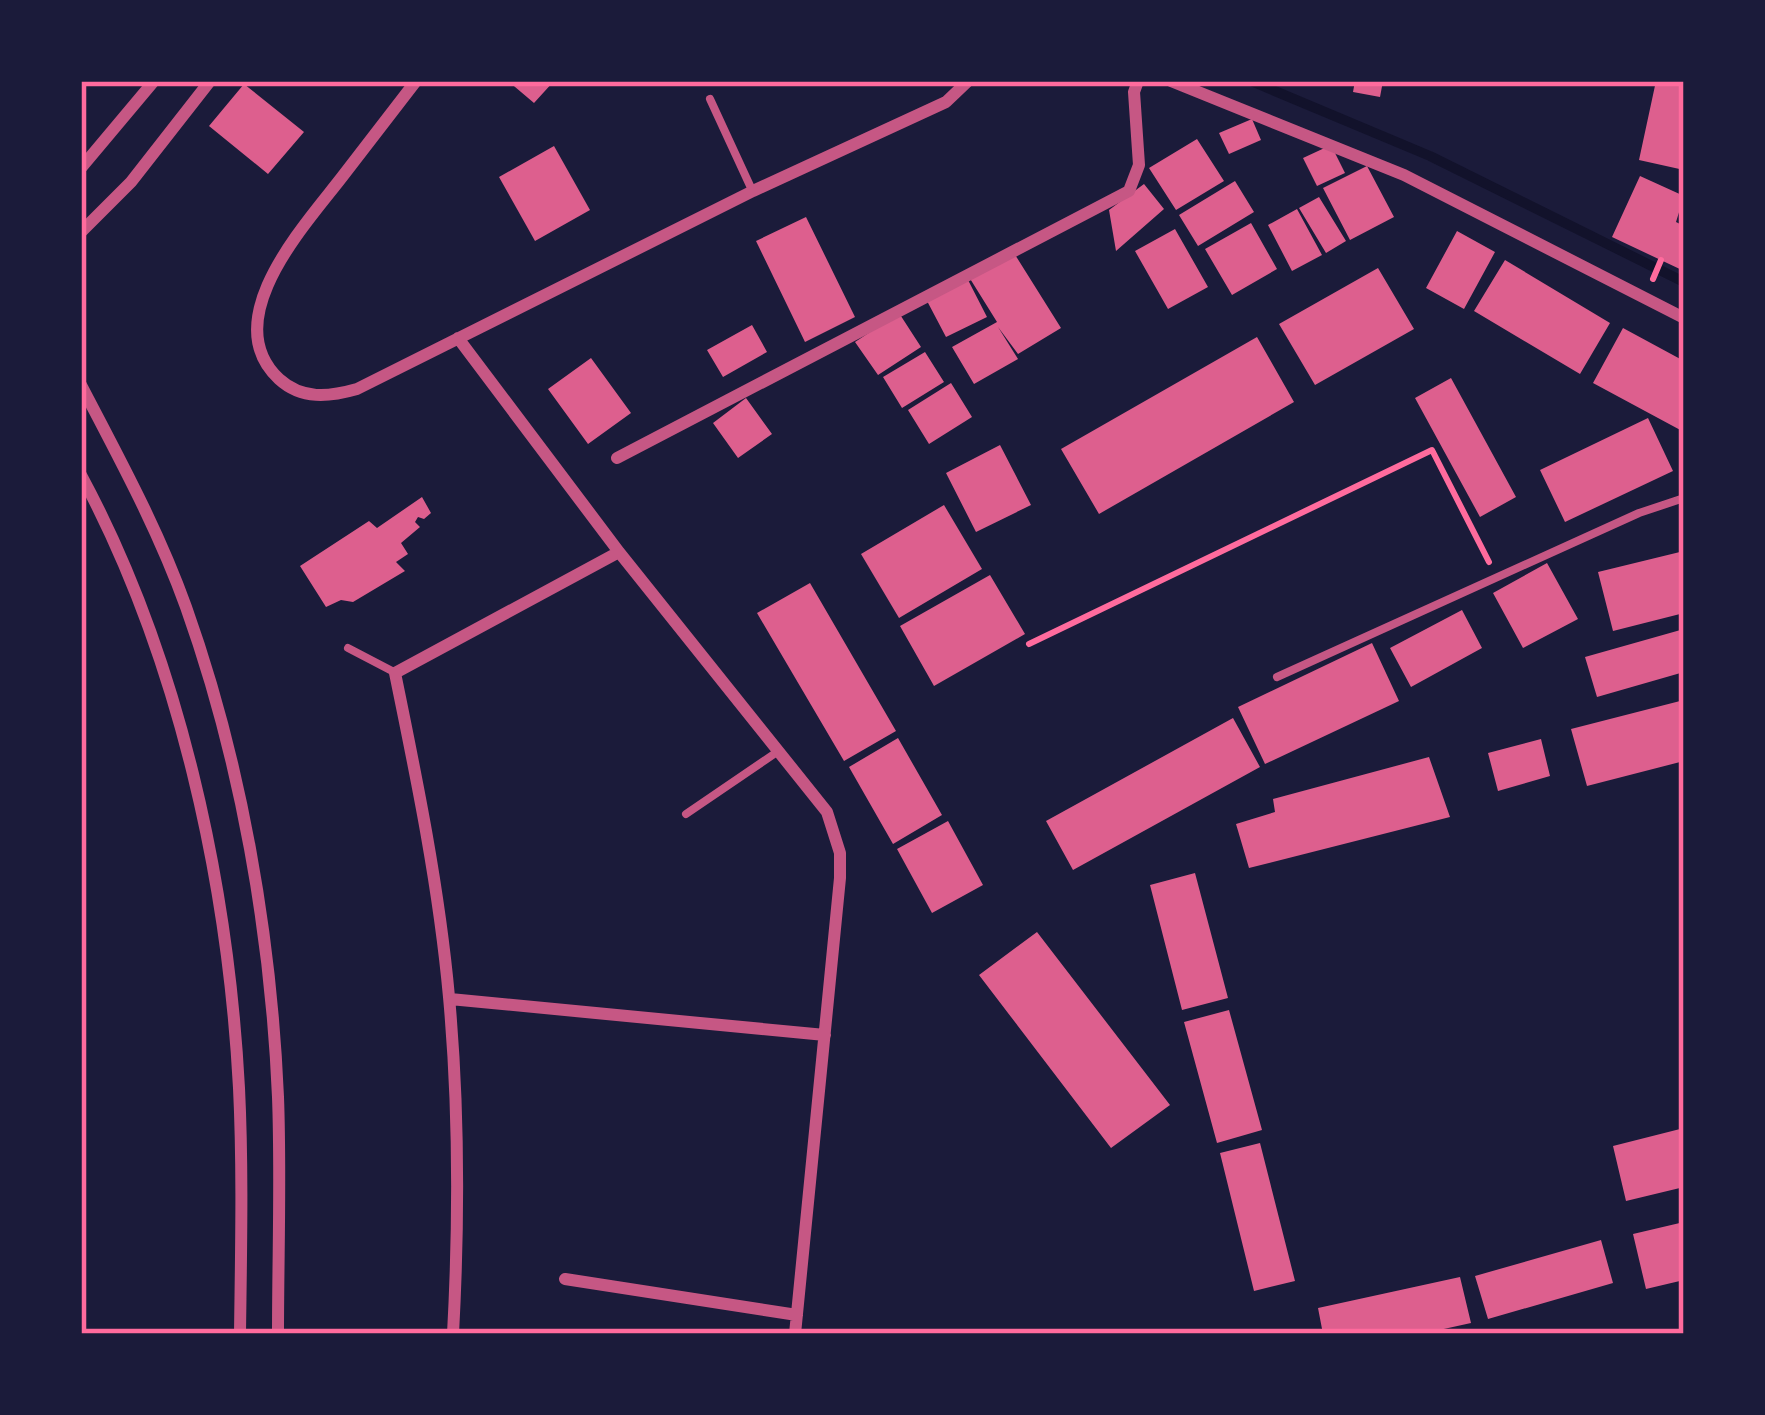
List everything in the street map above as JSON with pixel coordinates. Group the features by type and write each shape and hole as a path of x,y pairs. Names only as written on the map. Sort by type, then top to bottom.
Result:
{"street":[{"path":"81,168 154,81"},
{"path":"81,232 131,182 210,81"},
{"path":"416,81 289,246 272,275 257,325 272,372 288,387 333,396 357,388 753,191 946,102 968,81"},
{"path":"617,458 1129,191 1139,165 1134,92 1138,81"},
{"path":"1171,81 1404,176 1684,318"},
{"path":"458,338 620,552 827,812 840,854 795,1334"},
{"path":"81,385 164,552 200,649 228,754 262,932 275,1043 278,1334"},
{"path":"81,475 115,540 158,655 214,869 239,1088 240,1334"},
{"path":"453,1334 456,1178 450,999 421,798 395,673 620,552"},
{"path":"450,999 825,1035"},
{"path":"566,1280 797,1315"}],"lane":[{"path":"710,99 753,191"},
{"path":"1277,677 1639,513 1684,498"},
{"path":"348,648 395,673"},
{"path":"686,814 777,752"}],"path":[{"path":"1651,284 1661,260"},
{"path":"1029,644 1432,451 1497,578"}],"building":[{"path":"508,81 554,81 534,103"},
{"path":"1355,81 1383,81 1380,97 1353,92"},
{"path":"1656,81 1684,86 1684,170 1639,160"},
{"path":"244,84 304,132 268,174 209,126"},
{"path":"1252,119 1261,140 1229,154 1219,133"},
{"path":"1197,139 1224,181 1176,210 1149,168"},
{"path":"1331,145 1345,173 1317,186 1303,158"},
{"path":"554,146 590,210 535,241 499,177"},
{"path":"1367,166 1394,217 1350,240 1323,188"},
{"path":"1640,176 1684,196 1676,222 1684,226 1684,271 1612,237"},
{"path":"1235,181 1254,212 1198,246 1179,215"},
{"path":"1144,184 1164,209 1116,251 1109,210"},
{"path":"1319,197 1346,241 1326,253 1299,208"},
{"path":"1297,209 1322,255 1292,271 1268,225"},
{"path":"806,217 855,317 805,342 756,241"},
{"path":"1251,223 1277,269 1232,295 1205,249"},
{"path":"1175,229 1208,287 1168,309 1135,251"},
{"path":"1457,231 1495,252 1464,309 1426,288"},
{"path":"1012,250 1061,328 1018,354 998,327 1018,359 974,384 952,347 997,322 969,277"},
{"path":"1505,260 1610,323 1580,374 1474,311"},
{"path":"1378,268 1414,329 1315,385 1279,324"},
{"path":"967,278 987,317 946,337 926,299"},
{"path":"899,313 921,347 878,375 855,342"},
{"path":"752,325 767,352 723,377 707,350"},
{"path":"1623,328 1684,361 1684,432 1593,383"},
{"path":"1257,337 1294,402 1099,514 1061,449"},
{"path":"925,352 944,382 902,408 883,377"},
{"path":"591,358 631,413 588,444 548,389"},
{"path":"1451,378 1516,497 1480,517 1415,398"},
{"path":"951,383 972,417 929,444 908,410"},
{"path":"746,398 772,434 738,458 713,423"},
{"path":"1648,418 1673,471 1565,522 1540,470"},
{"path":"1000,445 1031,505 976,532 946,473"},
{"path":"422,497 431,513 424,519 418,517 415,522 420,527 401,543 408,554 396,562 405,571 353,602 341,600 326,607 300,566 369,521 377,528"},
{"path":"944,505 982,569 899,618 861,554"},
{"path":"1684,551 1684,613 1613,631 1598,572"},
{"path":"1547,563 1578,619 1523,648 1493,593"},
{"path":"990,575 1025,634 934,686 900,626"},
{"path":"810,583 896,731 844,761 757,613"},
{"path":"1462,610 1482,648 1411,687 1390,648"},
{"path":"1684,629 1684,672 1597,697 1585,657"},
{"path":"1372,643 1399,701 1265,764 1238,707"},
{"path":"1684,700 1684,761 1587,786 1571,729"},
{"path":"1233,718 1260,767 1073,870 1046,821"},
{"path":"898,738 942,815 893,844 849,767"},
{"path":"1541,739 1550,776 1498,791 1488,753"},
{"path":"1429,757 1450,817 1249,868 1236,824 1275,812 1273,799"},
{"path":"948,821 983,885 932,913 897,849"},
{"path":"1195,873 1228,998 1182,1010 1150,885"},
{"path":"1037,932 1170,1105 1111,1148 979,975"},
{"path":"1229,1010 1262,1130 1217,1143 1184,1022"},
{"path":"1684,1128 1684,1187 1626,1201 1613,1146"},
{"path":"1260,1143 1295,1281 1254,1291 1220,1153"},
{"path":"1684,1222 1684,1280 1646,1289 1633,1234"},
{"path":"1601,1240 1613,1283 1488,1319 1475,1276"},
{"path":"1460,1277 1471,1323 1421,1334 1323,1334 1318,1308"}],"waterway":[{"path":"1251,81 1430,156 1684,282"}]}
